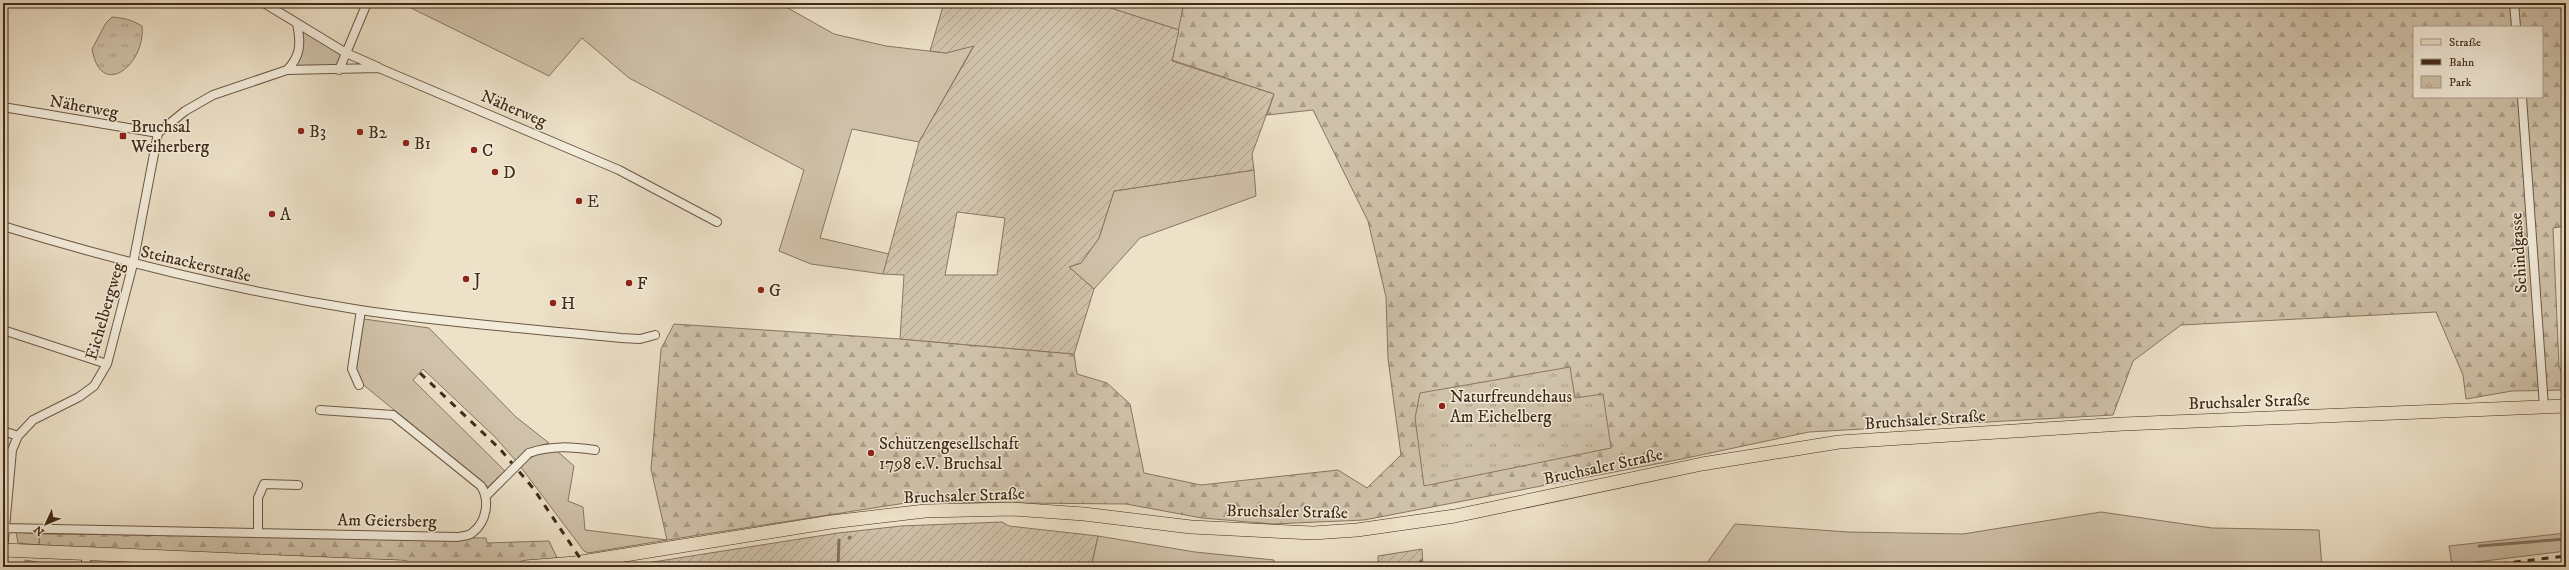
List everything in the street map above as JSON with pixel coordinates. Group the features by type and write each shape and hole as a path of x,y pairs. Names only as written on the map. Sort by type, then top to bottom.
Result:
{"main road":[{"name":"Bruchsaler Straße","path":"525,567 575,563 831,522 925,511 1012,510 1084,514 1191,527 1313,533 1357,530 1447,518 1702,464 1839,442 2123,424 2566,406"},
{"path":"3,550 86,561 404,567"}],"street":[{"path":"264,3 346,53 379,68"},
{"path":"339,70 367,3"},
{"path":"2514,3 2516,26"},
{"path":"287,70 296,61 300,50 297,24"},
{"name":"Näherweg","path":"3,107 158,133 185,111 213,95 287,70 379,68 619,170 717,222"},
{"name":"Schindgasse","path":"2522,98 2544,407"},
{"name":"Eichelbergweg","path":"3,550 12,450 18,436 33,420 51,409 79,397 94,386 107,364 133,264 158,133"},
{"name":"Steinackerstraße","path":"3,226 133,264 258,293 361,310 621,338 640,340 655,335"},
{"path":"358,384 352,370 361,310"},
{"path":"3,330 107,364"},
{"path":"320,410 393,415 481,486 487,495 529,453 545,447 566,446 595,450"},
{"path":"3,431 18,436"},
{"path":"258,533 258,498 264,484 298,485"},
{"name":"Am Geiersberg","path":"4,528 457,537 471,534 481,524 487,495"}],"green space":[{"path":"413,3 779,3 834,34 886,46 946,53 974,45 919,142 852,129 820,238 889,254 883,274 811,264 779,251 804,170 629,78 582,38 549,76 411,8"},
{"path":"944,3 1095,3 1179,30 1172,61 1274,94 1252,154 1254,170 1114,191 1099,238 1081,263 1069,267 1094,289 1074,354 900,339 904,275 883,274 919,142 974,46 946,53 930,51","holes":["957,212 1005,218 997,275 945,275"]},
{"path":"1095,3 1184,3 1179,30"},
{"path":"1184,3 2566,3 2566,226 2553,228 2559,366 2566,383 2566,390 2512,391 2466,399 2463,375 2436,312 2181,325 2133,361 2113,415 1809,432 1682,459 1364,520 1273,524 1202,518 1126,504 912,502 667,540 651,469 661,349 674,324 900,339 1074,354 1077,374 1107,383 1130,404 1144,473 1201,485 1338,470 1367,488 1401,455 1388,359 1386,297 1368,221 1313,110 1267,115 1274,94 1172,60"},
{"path":"112,17 135,22 142,26 141,40 137,53 130,64 122,71 113,75 104,73 97,64 92,49 106,23"},
{"path":"297,24 346,53 339,70 287,70 295,61"},
{"path":"1254,170 1256,196 1140,238 1094,289 1069,267 1081,263 1099,238 1114,191"},
{"path":"364,319 429,328 516,417 549,443 528,449 516,461 496,438 423,369 413,380 505,471 488,487 360,382 356,371"},
{"path":"1570,367 1575,398 1603,394 1611,448 1424,486 1415,418 1420,393"},
{"path":"556,450 574,466 568,501 583,507 585,530 667,540 588,553 584,551 520,466 531,456"},
{"path":"2101,512 2212,528 2319,530 2322,567 1704,567 1735,524 1848,532 1963,534"},
{"path":"1002,522 1009,526 1098,536 1091,567 621,567 838,533 901,526"},
{"path":"16,532 40,534 39,545 18,543"},
{"path":"2566,533 2566,551 2452,565 2449,546"},
{"path":"40,534 486,538 487,543 549,541 558,560 501,566 454,567 39,545"},
{"path":"1098,536 1195,552 1274,560 1274,567 1091,567"},
{"path":"1422,549 1423,567 1378,567 1378,556"},
{"path":"25,560 66,567 25,567"}],"waterway":[{"path":"2479,546 2566,539"},
{"path":"838,567 839,540"},
{"path":"1420,567 1421,561"}],"railway":[{"path":"420,373 500,449 533,488 586,567"},
{"path":"2472,567 2566,556"}],"place":[{"name":"B3","path":"301,131"},
{"name":"B2","path":"360,132"},
{"name":"Bruchsal Weiherberg","path":"123,136"},
{"name":"B1","path":"406,143"},
{"name":"C","path":"474,150"},
{"name":"D","path":"495,172"},
{"name":"E","path":"579,201"},
{"name":"A","path":"272,214"},
{"name":"J","path":"466,279"},
{"name":"F","path":"629,283"},
{"name":"G","path":"761,290"},
{"name":"H","path":"553,303"},
{"name":"Naturfreundehaus Am Eichelberg","path":"1442,406"},
{"name":"Schützengesellschaft 1798 e.V. Bruchsal","path":"871,453"}]}
